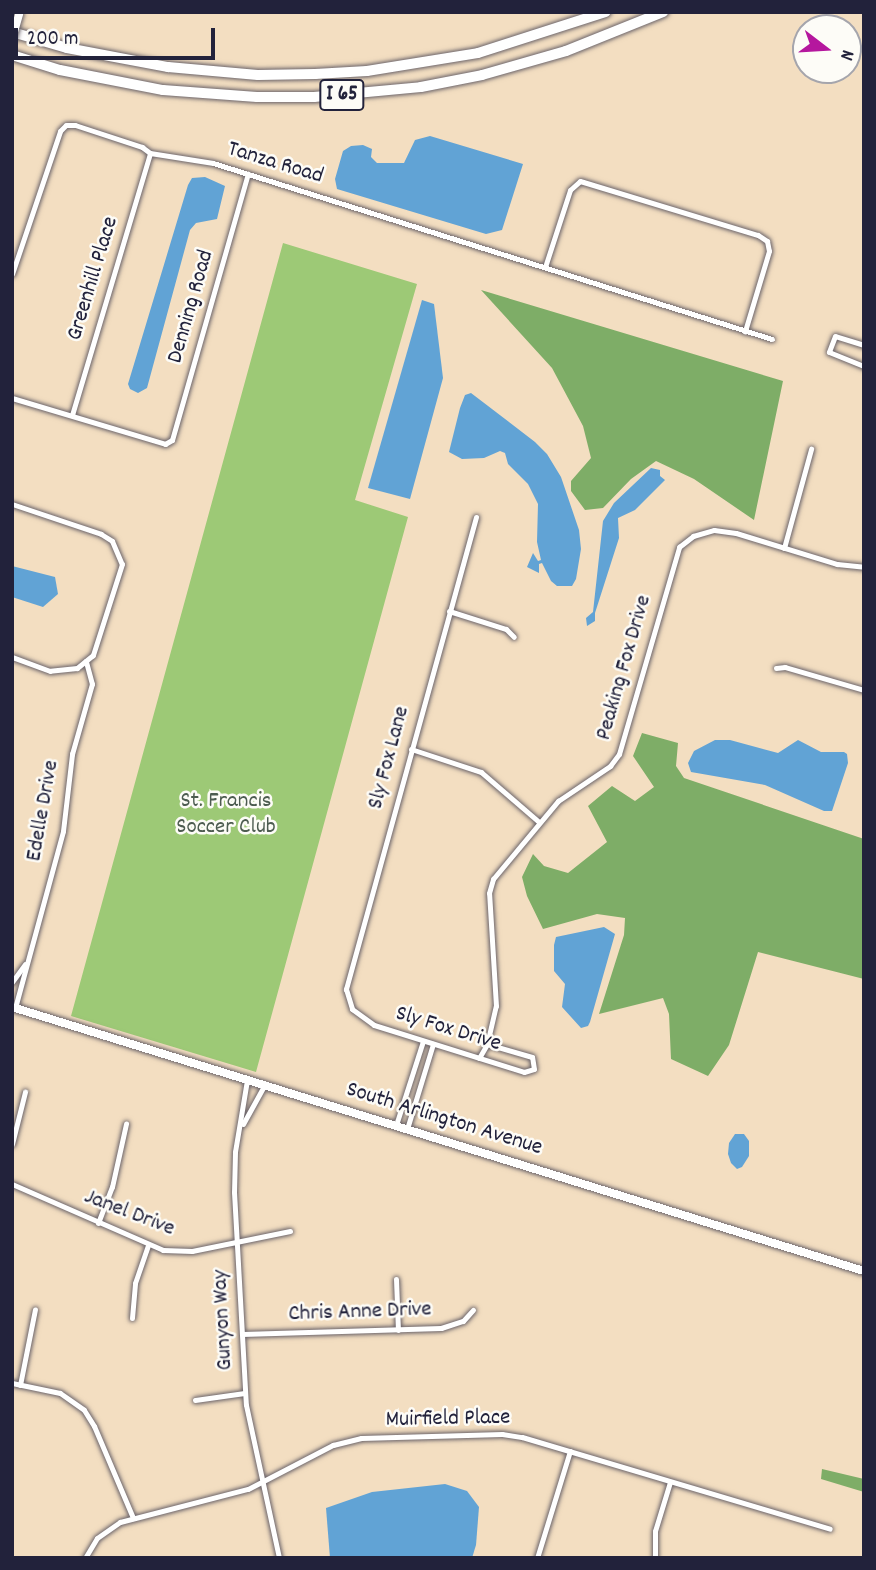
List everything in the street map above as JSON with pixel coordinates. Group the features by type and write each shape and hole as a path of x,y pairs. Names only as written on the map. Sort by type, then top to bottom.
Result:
{"highway":[{"name":"I 65","path":"12,32 89,53 168,67 258,75 315,74 367,71 478,53 606,12"},
{"name":"I 65","path":"12,55 60,70 163,90 245,96 314,97 421,87 482,75 566,51 663,12"}],"street":[{"path":"12,39 20,13"},
{"name":"Tanza Road","path":"12,274 60,131 66,125 75,125 142,147 150,153 213,163 772,339"},
{"name":"Greenhill Place","path":"72,415 150,153"},
{"name":"Denning Road","path":"72,415 165,444 174,438 247,174"},
{"path":"545,267 570,190 580,181 758,235 767,241 769,251 745,331"},
{"path":"864,345 835,337 829,352 864,366"},
{"path":"12,398 72,415"},
{"path":"784,548 811,449"},
{"path":"12,504 112,541 122,564 93,655 86,661 77,668 50,671 12,657"},
{"name":"Sly Fox Lane","path":"352,1009 346,989 476,517"},
{"name":"Peaking Fox Drive","path":"479,1058 487,1044 496,1006 491,886 497,873 558,801 610,766 619,754 679,547 701,532 714,530 736,533 841,565 864,568"},
{"path":"449,611 506,629 514,637"},
{"name":"Edelle Drive","path":"14,1007 63,831 72,754 92,684 86,661"},
{"path":"776,668 785,667 864,690"},
{"path":"411,749 481,772 539,822"},
{"path":"12,982 25,964"},
{"name":"South Arlington Avenue","path":"14,1007 864,1271"},
{"name":"Sly Fox Drive","path":"352,1009 374,1025 530,1072 534,1064 532,1057 487,1044"},
{"path":"396,1125 423,1041"},
{"path":"407,1129 433,1044"},
{"name":"Gunyon Way","path":"247,1079 234,1173 245,1393 279,1558"},
{"path":"241,1127 265,1084"},
{"path":"12,1144 25,1093"},
{"path":"98,1223 116,1175 125,1124"},
{"name":"Janel Drive","path":"12,1184 148,1246 179,1252 290,1231"},
{"path":"132,1318 135,1283 148,1246"},
{"path":"396,1279 398,1329"},
{"path":"20,1385 35,1309"},
{"name":"Chris Anne Drive","path":"242,1334 447,1327 463,1321 473,1310"},
{"path":"12,1383 63,1395 84,1410 94,1426 134,1518"},
{"path":"195,1400 245,1393"},
{"name":"Muirfield Place","path":"85,1558 104,1531 134,1518 262,1484 333,1445 355,1439 502,1434 522,1437 830,1529"},
{"path":"537,1558 570,1451"},
{"path":"655,1558 655,1531 670,1482"}],"green space":[{"name":"St. Francis Soccer Club","path":"283,243 417,284 355,500 408,517 256,1072 71,1016"},
{"path":"481,290 783,381 754,520 694,479 656,461 631,479 603,508 585,510 571,491 571,481 591,458 583,426 552,368"},
{"path":"642,733 678,743 676,766 684,778 864,839 864,979 758,952 729,1045 708,1076 671,1059 669,1014 663,998 599,1014 624,935 625,918 597,914 543,929 527,896 522,877 533,854 544,866 568,873 607,842 588,806 612,786 635,801 654,787 633,756"},
{"path":"822,1469 864,1479 864,1492 821,1479"}],"water":[{"path":"430,136 523,164 502,230 486,234 337,189 335,179 343,151 351,146 363,145 372,149 371,157 377,163 404,163 415,140"},
{"path":"205,177 225,186 217,219 196,223 190,230 147,388 138,393 130,389 128,384 188,185 192,178"},
{"path":"422,300 434,304 443,378 410,499 368,488"},
{"path":"471,393 535,442 547,454 561,477 579,530 581,549 576,579 572,586 557,586 551,581 542,563 539,564 539,573 527,567 533,553 538,561 541,560 537,542 538,504 528,484 508,464 505,453 500,451 484,458 462,459 449,452 460,408 465,395"},
{"path":"651,468 660,470 660,476 665,480 635,510 618,518 619,538 595,613 595,621 587,626 586,618 593,612 603,521 614,503"},
{"path":"12,566 55,577 58,594 43,607 12,597"},
{"path":"715,740 730,740 778,753 798,740 821,752 844,752 847,754 848,763 832,811 824,811 765,785 691,772 688,763 694,751"},
{"path":"604,927 615,934 590,1022 588,1026 581,1028 562,1007 565,984 554,971 554,945 556,937"},
{"path":"735,1134 744,1134 749,1141 749,1156 742,1167 737,1169 728,1154 729,1143"},
{"path":"445,1484 467,1491 479,1507 476,1545 472,1558 330,1558 326,1508 372,1492"}]}
